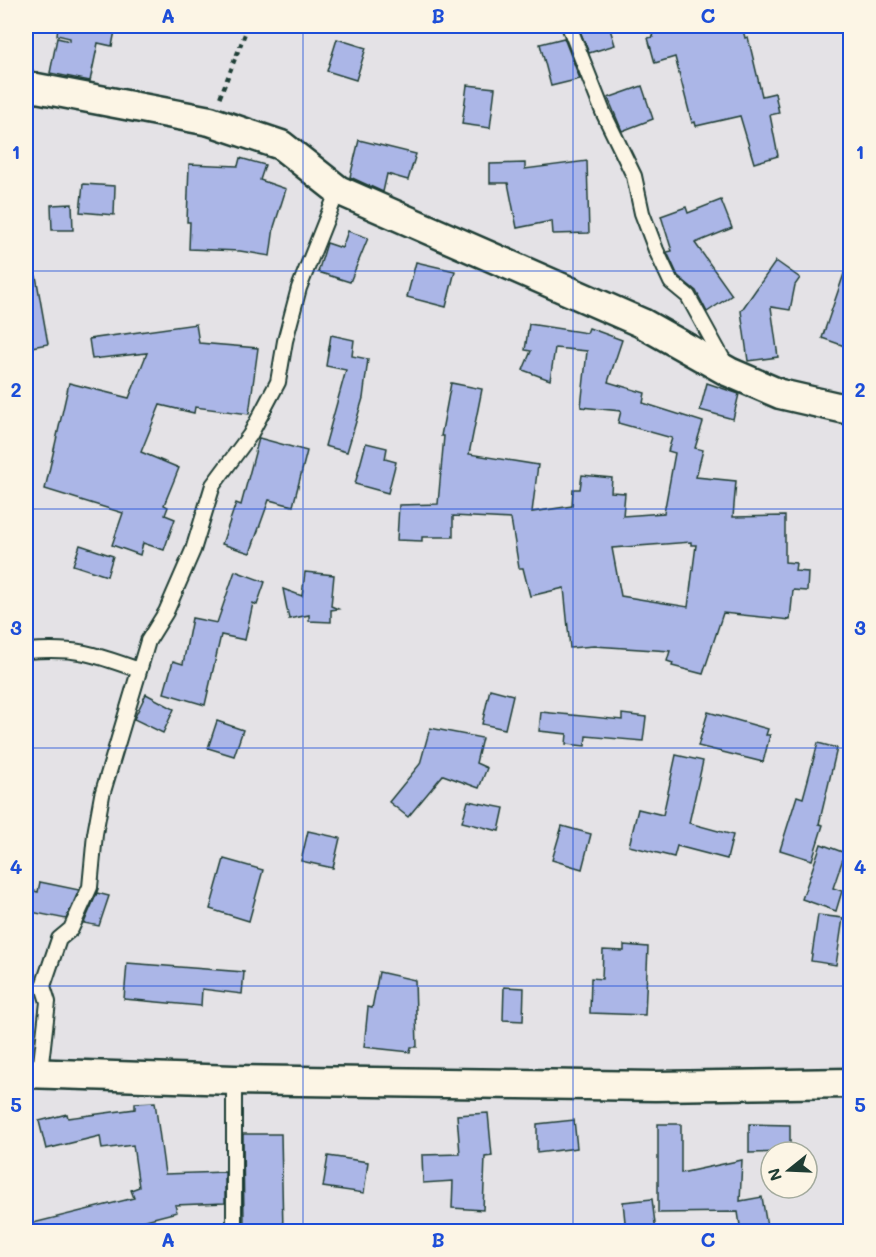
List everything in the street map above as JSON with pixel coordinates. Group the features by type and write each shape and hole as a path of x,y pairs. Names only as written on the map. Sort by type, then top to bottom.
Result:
{"street":[{"path":"26,86 210,121 281,145 338,190 642,323 729,372 780,394 850,410"},
{"path":"33,1072 234,1080 656,1086 850,1083"}],"lane":[{"path":"569,26 603,112 634,176 642,213 656,250 671,282 688,296 697,311 729,372"},
{"path":"33,1072 48,1002 43,986 59,939 70,929 90,887 95,834 102,795 148,641 166,612 193,550 213,485 250,435 278,382 285,342 299,288 338,190"},
{"path":"26,651 60,649 90,652 139,670"},
{"path":"234,1080 234,1232"}],"path":[{"path":"210,121 248,26"}],"building":[{"path":"58,26 116,26 112,46 98,43 90,81 50,73 57,38 70,41 70,38 57,35"},
{"path":"578,26 609,26 615,45 589,53"},
{"path":"663,26 742,26 745,38 748,37 762,96 775,93 779,113 770,115 778,156 754,163 740,116 696,126 695,122 692,123 675,57 655,63 648,38 653,37 650,29"},
{"path":"564,38 580,79 551,86 540,44"},
{"path":"337,39 366,48 356,80 327,71"},
{"path":"467,85 495,88 490,128 462,124"},
{"path":"642,86 653,119 622,131 608,98"},
{"path":"359,140 416,154 408,180 387,174 383,192 350,177"},
{"path":"240,158 265,165 260,180 286,189 274,227 270,256 240,251 189,249 190,222 187,222 189,164 238,166"},
{"path":"587,161 589,233 553,234 552,221 517,228 508,183 490,183 490,164 525,163 525,169"},
{"path":"83,184 115,186 114,215 80,212"},
{"path":"721,200 732,228 695,243 732,295 707,312 696,291 678,276 667,252 672,251 661,216 686,207 688,213"},
{"path":"72,204 73,230 52,230 51,205"},
{"path":"348,231 368,238 350,282 318,272 327,243 342,248"},
{"path":"776,261 800,278 795,285 790,310 771,307 778,357 748,361 741,311"},
{"path":"416,262 455,271 446,307 407,297"},
{"path":"846,268 850,268 850,348 822,338"},
{"path":"36,276 48,344 26,348 26,277"},
{"path":"196,324 199,343 258,348 249,414 195,407 194,413 160,405 141,452 179,468 164,505 168,507 165,515 175,519 164,550 143,543 140,555 112,545 123,513 45,489 69,383 129,398 147,353 92,359 89,339"},
{"path":"529,324 587,333 589,328 622,340 608,382 645,393 643,403 703,422 695,448 703,450 696,477 736,481 733,517 785,516 785,562 796,563 795,571 808,572 807,591 793,590 790,620 723,613 703,674 672,666 673,663 667,661 670,651 594,646 570,648 564,588 530,596 523,568 519,568 511,519 453,516 453,537 422,537 422,541 397,540 399,505 438,504 444,436 441,436 451,383 482,389 469,454 538,465 532,512 572,506 573,489 580,489 582,475 612,478 611,492 625,493 623,516 664,513 675,453 668,451 672,438 618,423 621,411 581,407 587,351 555,348 550,380 523,370 531,351 525,350","holes":["691,542 691,545 696,545 688,607 621,596 612,548"]},
{"path":"331,335 354,340 352,356 368,359 363,398 347,452 325,446 346,370 326,366"},
{"path":"707,383 739,394 733,419 700,410"},
{"path":"259,438 307,451 293,506 269,500 250,553 222,544 236,503 241,505"},
{"path":"366,443 387,448 385,459 396,462 388,493 355,484"},
{"path":"80,545 113,556 107,576 73,565"},
{"path":"235,571 265,582 257,605 253,603 245,640 221,635 205,705 164,693 173,661 183,664 192,618 217,623"},
{"path":"305,572 334,575 331,606 338,609 331,610 331,622 309,621 309,615 289,619 283,589 302,596"},
{"path":"490,689 513,695 505,729 482,724"},
{"path":"146,694 174,709 163,733 134,719"},
{"path":"541,712 622,720 622,714 646,717 643,741 586,736 585,746 566,744 567,734 539,731"},
{"path":"708,712 768,729 766,735 770,735 763,762 698,746"},
{"path":"217,721 243,730 234,756 208,748"},
{"path":"430,728 482,738 476,763 487,768 479,788 443,775 408,817 389,802 420,764"},
{"path":"818,743 837,748 819,824 823,825 812,860 780,850 797,796 803,798"},
{"path":"676,755 703,761 689,823 733,835 727,859 677,846 674,857 629,846 638,809 663,815"},
{"path":"468,801 504,808 499,831 462,822"},
{"path":"562,826 591,834 582,869 552,860"},
{"path":"308,831 340,838 333,868 301,861"},
{"path":"821,844 845,853 833,888 842,891 836,911 802,899"},
{"path":"224,859 263,870 249,921 210,909"},
{"path":"40,882 79,890 66,919 26,911 26,889 38,892"},
{"path":"97,893 109,896 99,926 84,923"},
{"path":"818,915 843,918 836,965 811,961"},
{"path":"624,945 648,947 645,1015 590,1013 591,978 602,979 603,950 624,951"},
{"path":"127,963 244,972 242,994 202,989 201,1006 124,999"},
{"path":"379,972 415,980 417,1047 411,1047 410,1052 364,1047 368,1007 372,1008"},
{"path":"504,987 524,988 523,1021 503,1020"},
{"path":"155,1102 165,1174 225,1172 225,1203 175,1205 177,1212 111,1229 111,1226 88,1232 34,1232 33,1223 134,1198 131,1190 139,1187 133,1145 102,1149 100,1136 46,1149 39,1121 67,1114 68,1118 135,1109 135,1103"},
{"path":"488,1113 492,1156 485,1157 483,1210 452,1208 453,1181 423,1183 422,1155 460,1154 457,1115"},
{"path":"574,1120 577,1148 537,1153 537,1124"},
{"path":"658,1124 681,1124 681,1173 742,1160 740,1201 759,1198 759,1200 763,1200 768,1232 741,1232 738,1212 658,1213"},
{"path":"749,1124 790,1125 790,1140 759,1140 759,1153 749,1153"},
{"path":"243,1134 281,1134 283,1232 246,1232 244,1228"},
{"path":"328,1156 368,1162 364,1193 323,1187"},
{"path":"652,1199 656,1232 626,1232 623,1202"}]}
